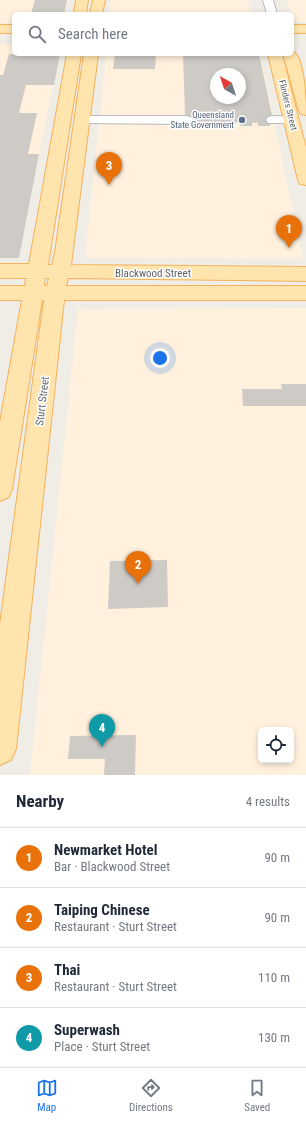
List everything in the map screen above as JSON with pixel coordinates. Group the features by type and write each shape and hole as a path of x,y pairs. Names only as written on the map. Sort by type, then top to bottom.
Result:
{"main road":[{"path":"80,12 82,0"},
{"path":"96,12 98,0"},
{"path":"0,29 12,29"},
{"path":"294,29 306,29"},
{"path":"0,37 12,37"},
{"path":"294,37 306,37"},
{"name":"Sturt Street","path":"0,749 49,286 37,272 74,56"},
{"name":"Sturt Street","path":"0,489 49,286 82,120 91,56"},
{"name":"Flinders Street","path":"275,56 306,180"},
{"name":"Flinders Street","path":"291,56 306,111"},
{"path":"0,271 37,272"},
{"name":"Blackwood Street","path":"0,293 49,286 306,274"},
{"name":"Blackwood Street","path":"49,286 306,293"}],"street":[{"path":"268,0 271,12"},
{"path":"82,120 186,120"},
{"path":"273,120 291,120"}],"shaded area":[{"path":"0,0 68,0 65,12 12,12 12,23 0,23"},
{"path":"111,0 248,0 251,12 109,12"},
{"path":"286,0 306,0 306,22 295,22 294,12 291,12"},
{"path":"0,44 12,44 12,56 59,56 19,258 0,258"},
{"path":"106,56 260,56 303,259 85,258"},
{"path":"306,308 306,775 30,775 78,309"}],"building":[{"path":"35,0 67,0 64,12 32,12"},
{"path":"9,54 12,54 12,56 60,56 54,85 26,85 19,113 37,113 28,154 39,154 19,258 0,258 0,75 3,75"},
{"path":"115,56 156,56 155,69 113,69"},
{"path":"183,56 259,56 272,115 267,116 265,119 266,123 193,122 194,119 192,116 185,114"},
{"path":"281,384 306,384 306,406 243,406 242,389 282,389"},
{"path":"167,560 168,607 108,609 110,561"},
{"path":"136,735 135,775 104,775 105,759 68,759 70,736"}],"tunnel":[{"path":"186,120 273,120"}],"place":[{"name":"Queensland State Government","path":"242,120"},
{"name":"Thai","path":"109,185"},
{"name":"Newmarket Hotel","path":"289,248"},
{"name":"Taiping Chinese","path":"138,584"},
{"name":"Superwash","path":"102,747"}]}
